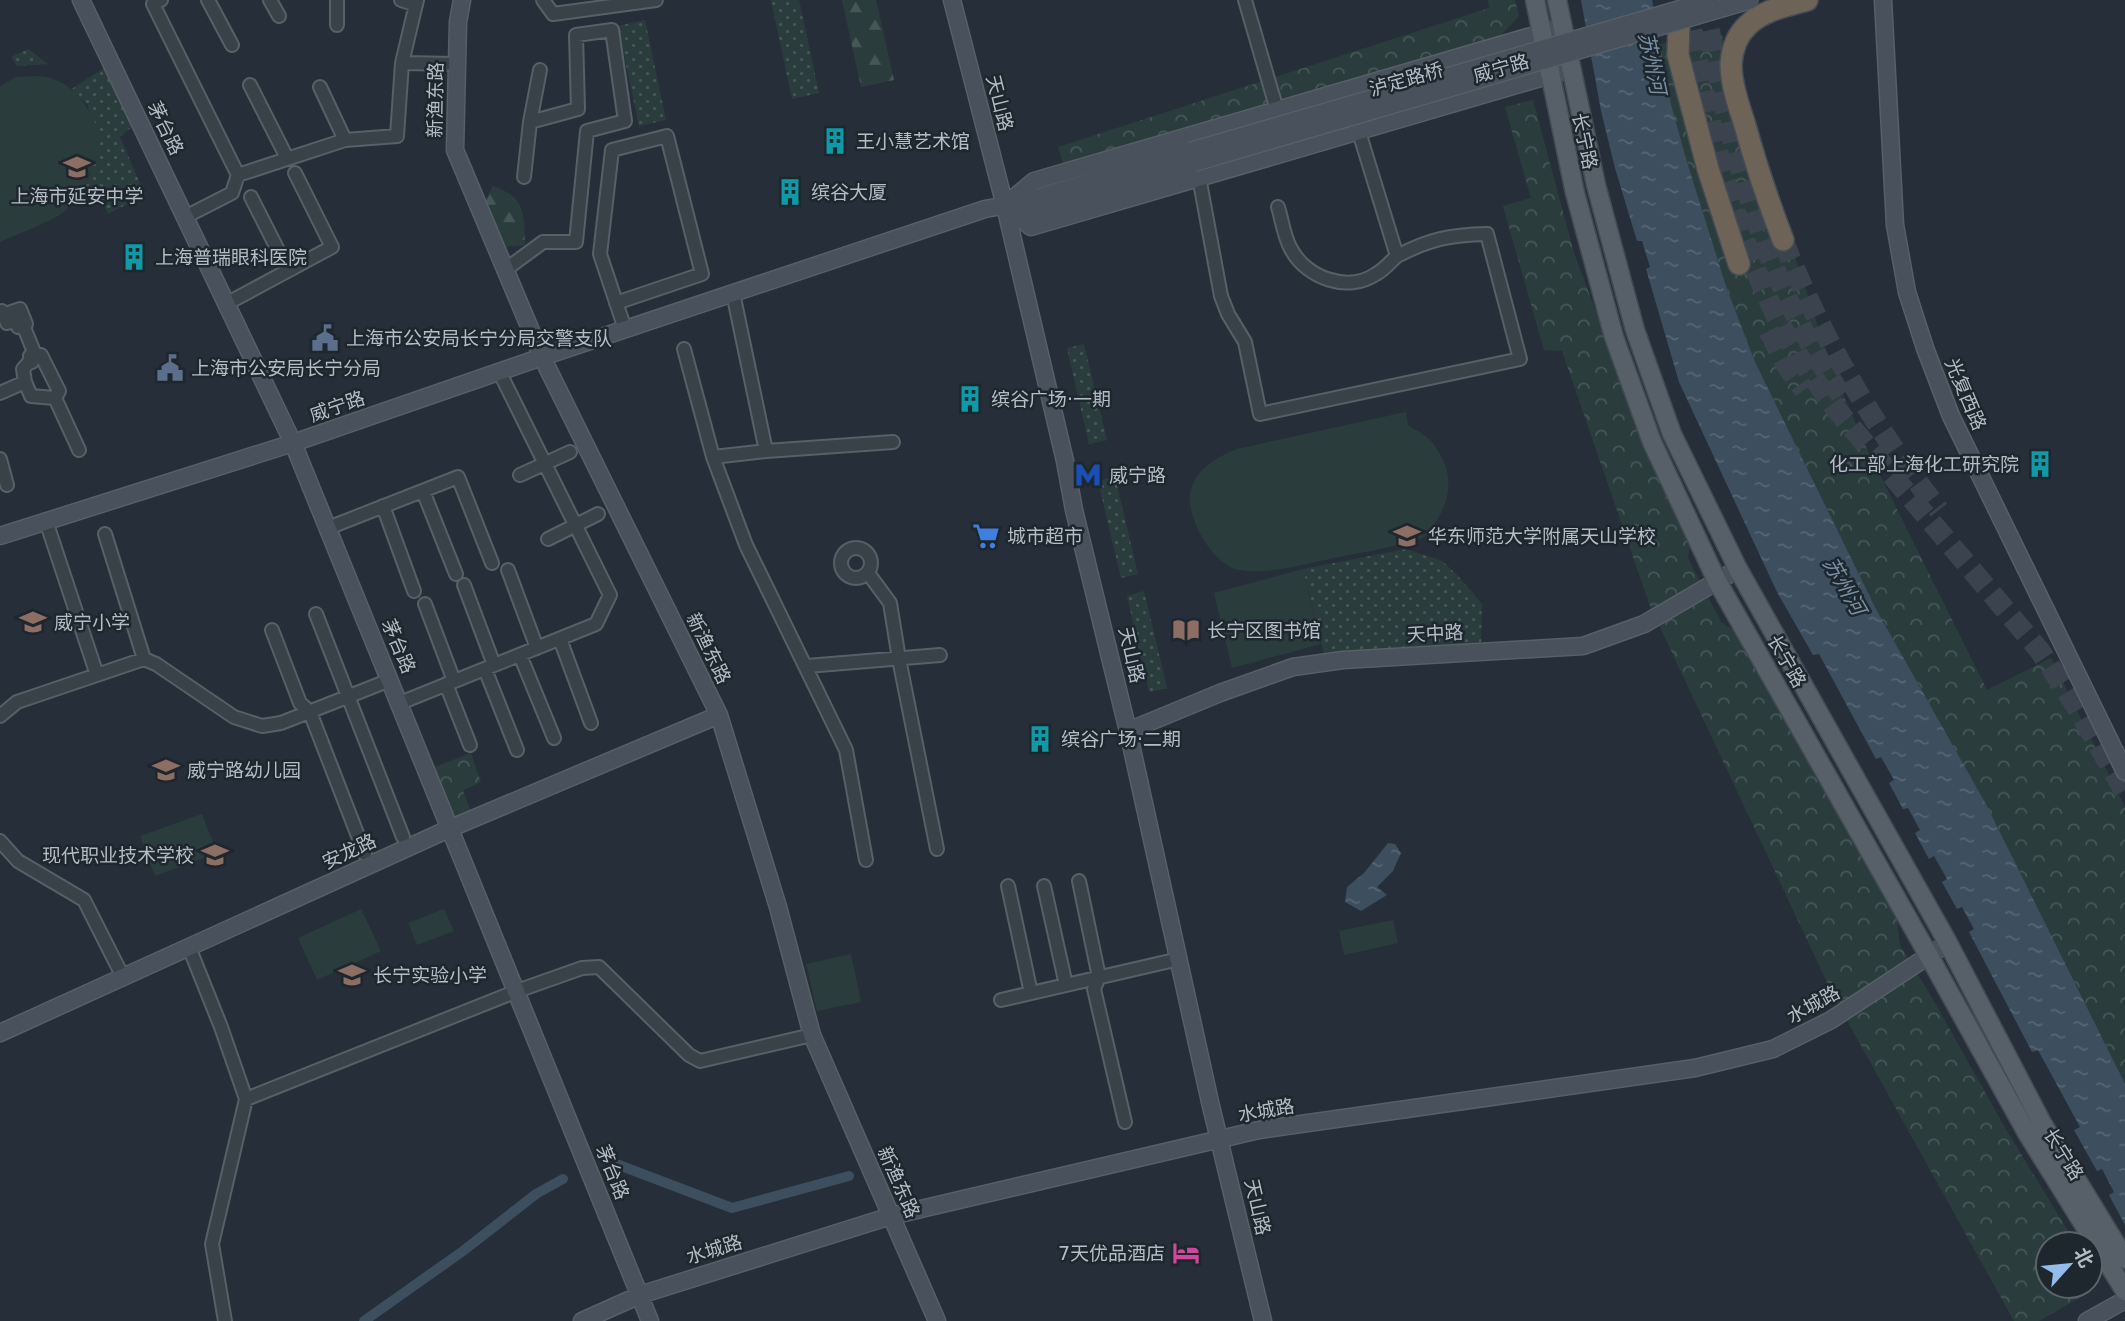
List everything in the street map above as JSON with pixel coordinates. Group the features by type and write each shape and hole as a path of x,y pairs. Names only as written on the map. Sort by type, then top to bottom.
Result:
{"highway":[{"path":"1694,0 1679,22 1678,55 1701,145 1739,264"},
{"path":"1783,240 1740,110 1732,78 1732,55 1740,35 1754,20 1778,8 1807,0"}],"main road":[{"name":"长宁路","path":"1535,0 1575,193 1614,337 1652,442 1717,581 2027,1133 2125,1291"},
{"name":"长宁路","path":"1557,0 1596,185 1635,330 1672,434 1738,569 1948,943 2042,1122 2125,1259"}],"street":[{"name":"茅台路","path":"81,0 293,443 650,1321"},
{"path":"208,0 232,45"},
{"path":"270,0 279,16"},
{"path":"337,0 337,25"},
{"path":"238,175 345,140 397,136 402,63 416,2 401,0"},
{"name":"新渔东路","path":"462,0 458,22 455,150 542,357 719,715 778,907 812,1035 937,1321"},
{"path":"543,0 553,14 656,0"},
{"name":"天山路","path":"952,0 1005,206 1263,1321"},
{"path":"1245,0 1277,110"},
{"name":"泸定路桥","path":"1194,164 1711,0"},
{"name":"泸定路桥","path":"1194,164 1751,0"},
{"name":"光复西路","path":"1883,0 1895,225 1908,292 1925,348 1951,416 2125,772"},
{"path":"155,1 238,175 232,193 185,217"},
{"name":"威宁路","path":"1005,206 1034,181 1562,27"},
{"path":"505,270 543,242 576,242 587,131 578,109 576,35 612,30 625,121 587,131"},
{"path":"402,63 457,64"},
{"name":"威宁路","path":"0,536 293,443 499,371 985,209 1005,206 1028,213 1194,164 1359,132 1571,69"},
{"path":"524,177 530,122 540,70"},
{"path":"250,85 287,158"},
{"path":"320,87 345,140"},
{"path":"530,122 578,109"},
{"path":"1359,132 1397,256"},
{"path":"616,303 702,274 667,136 612,150 600,254 616,303 625,329"},
{"path":"1194,164 1221,296 1228,314 1245,342 1259,414 1520,359 1487,234 1454,235 1421,244 1397,256 1377,274 1357,282 1331,281 1308,271 1291,249 1278,207"},
{"path":"226,304 332,247 295,173"},
{"path":"251,197 288,271"},
{"path":"733,293 766,451"},
{"path":"0,312 2,311 8,323 19,323 79,450"},
{"path":"684,349 713,457 746,545 846,750 866,860"},
{"path":"35,356 23,369 25,382 32,396 52,394"},
{"path":"400,703 596,624 610,595 499,371"},
{"path":"0,393 25,382"},
{"path":"713,457 893,442"},
{"path":"520,475 570,452"},
{"path":"0,461 8,485"},
{"path":"328,528 458,477 492,563"},
{"path":"424,491 456,574"},
{"path":"383,506 414,590"},
{"path":"548,539 598,514"},
{"path":"46,521 97,675"},
{"path":"105,534 144,659"},
{"name":"天中路","path":"1128,731 1220,693 1293,667 1343,660 1583,646 1644,624 1738,569"},
{"path":"508,570 537,648"},
{"path":"868,573 890,603 937,849"},
{"path":"464,585 517,750"},
{"path":"425,604 470,745"},
{"path":"316,614 403,837"},
{"path":"272,631 300,703 310,712 365,854"},
{"path":"560,639 592,723"},
{"path":"520,654 554,738"},
{"path":"807,666 940,655"},
{"path":"0,716 16,702 144,659 156,664 234,717 262,726 281,723 390,680"},
{"name":"安龙路","path":"0,1033 450,828 719,715"},
{"path":"0,841 18,861 84,900 123,977"},
{"path":"1079,881 1099,977 1094,989 1125,1122"},
{"path":"1008,886 1031,993"},
{"path":"1044,886 1066,985"},
{"name":"水城路","path":"582,1321 639,1295 891,1216 1259,1130 1695,1068 1773,1049 1831,1020 1948,943"},
{"path":"189,947 246,1099 212,1244 225,1321"},
{"path":"1001,1000 1179,960"},
{"path":"246,1099 517,991 582,968 599,967 688,1055 700,1061 812,1035"},
{"path":"2087,1321 2125,1300"}],"green space":[{"path":"771,0 799,0 819,93 792,99"},
{"path":"842,0 876,0 894,80 861,87"},
{"path":"1488,0 1515,0 1519,16 1499,37 1064,167 1058,147 1489,8"},
{"path":"645,20 666,120 639,126 618,26"},
{"path":"1719,27 1831,366 1864,443 1987,690 2051,658 2125,807 2125,1084 1987,806 1876,609 1755,362 1727,289 1687,162 1659,45"},
{"path":"28,49 48,64 17,66 11,57"},
{"path":"104,68 133,126 120,137 145,195 108,214 101,198 86,205 79,194 90,175 88,105 70,90"},
{"path":"16,77 46,77 69,87 89,111 102,138 84,186 65,211 43,224 0,242 0,86"},
{"path":"1533,100 1574,253 1662,487 1690,545 1688,558 1721,622 1739,634 1897,920 1900,945 2067,1230 2034,1230 2034,1300 2075,1300 2039,1321 2014,1321 1833,995 1650,606 1562,351 1544,350 1503,206 1531,198 1505,107"},
{"path":"493,186 512,196 521,208 525,245 506,247 484,203"},
{"path":"1084,344 1107,440 1089,444 1067,348"},
{"path":"1406,412 1408,425 1429,439 1442,457 1448,482 1444,505 1423,538 1299,566 1264,571 1231,567 1221,561 1204,541 1193,517 1190,495 1201,472 1221,456 1237,449"},
{"path":"1115,477 1138,574 1121,578 1098,481"},
{"path":"1406,549 1442,561 1482,604 1481,645 1324,653 1303,569"},
{"path":"1303,569 1321,644 1232,668 1214,593"},
{"path":"1144,591 1167,688 1149,692 1127,596"},
{"path":"471,753 481,782 463,790 471,812 455,819 435,767"},
{"path":"202,814 217,853 155,876 140,836"},
{"path":"361,909 381,951 317,980 298,938"},
{"path":"444,909 454,931 417,945 408,923"},
{"path":"1393,920 1398,943 1344,955 1339,931"},
{"path":"851,954 861,1002 817,1011 806,964"}],"water":[{"name":"苏州河","path":"1581,0 1652,0 1671,104 1687,162 1727,289 1755,362 1876,609 1987,806 2125,1084 2125,1225 2109,1195 2114,1192 2102,1169 2097,1171 2074,1130 2080,1127 2038,1050 2032,1052 1969,932 1974,929 1962,907 1957,909 1942,882 1947,879 1934,856 1929,859 1915,833 1920,830 1908,808 1903,809 1889,783 1894,780 1881,757 1876,759 1819,654 1813,655 1777,592 1679,382 1646,269 1650,267 1642,241 1637,241 1615,168 1601,111"},
{"path":"1388,843 1395,844 1401,853 1393,871 1377,887 1387,895 1361,911 1345,902 1347,887 1364,873"}],"waterway":[{"path":"611,1162 732,1208 849,1176"},
{"path":"364,1321 463,1251 536,1194 563,1179"}],"tunnel":[{"path":"1687,0 1702,84 1723,171 1750,255 1790,343 1836,409 2040,651 2076,706 2125,792"},
{"path":"1704,0 1736,154 1769,255 1814,350 1841,395"},
{"path":"1783,240 1814,311 1851,381 1893,447 1939,510"},
{"path":"1769,331 1785,363 1804,390"}],"place":[{"name":"王小慧艺术馆","path":"835,141"},
{"name":"上海市延安中学","path":"77,167"},
{"name":"缤谷大厦","path":"790,192"},
{"name":"上海普瑞眼科医院","path":"134,257"},
{"name":"上海市公安局长宁分局交警支队","path":"325,338"},
{"name":"上海市公安局长宁分局","path":"170,368"},
{"name":"缤谷广场·一期","path":"970,399"},
{"name":"化工部上海化工研究院","path":"2040,464"},
{"name":"威宁路","path":"1088,475"},
{"name":"城市超市","path":"986,536"},
{"name":"华东师范大学附属天山学校","path":"1407,536"},
{"name":"威宁小学","path":"33,622"},
{"name":"长宁区图书馆","path":"1186,630"},
{"name":"缤谷广场·二期","path":"1040,739"},
{"name":"威宁路幼儿园","path":"166,770"},
{"name":"现代职业技术学校","path":"215,855"},
{"name":"长宁实验小学","path":"352,975"},
{"name":"7天优品酒店","path":"1186,1253"}]}
